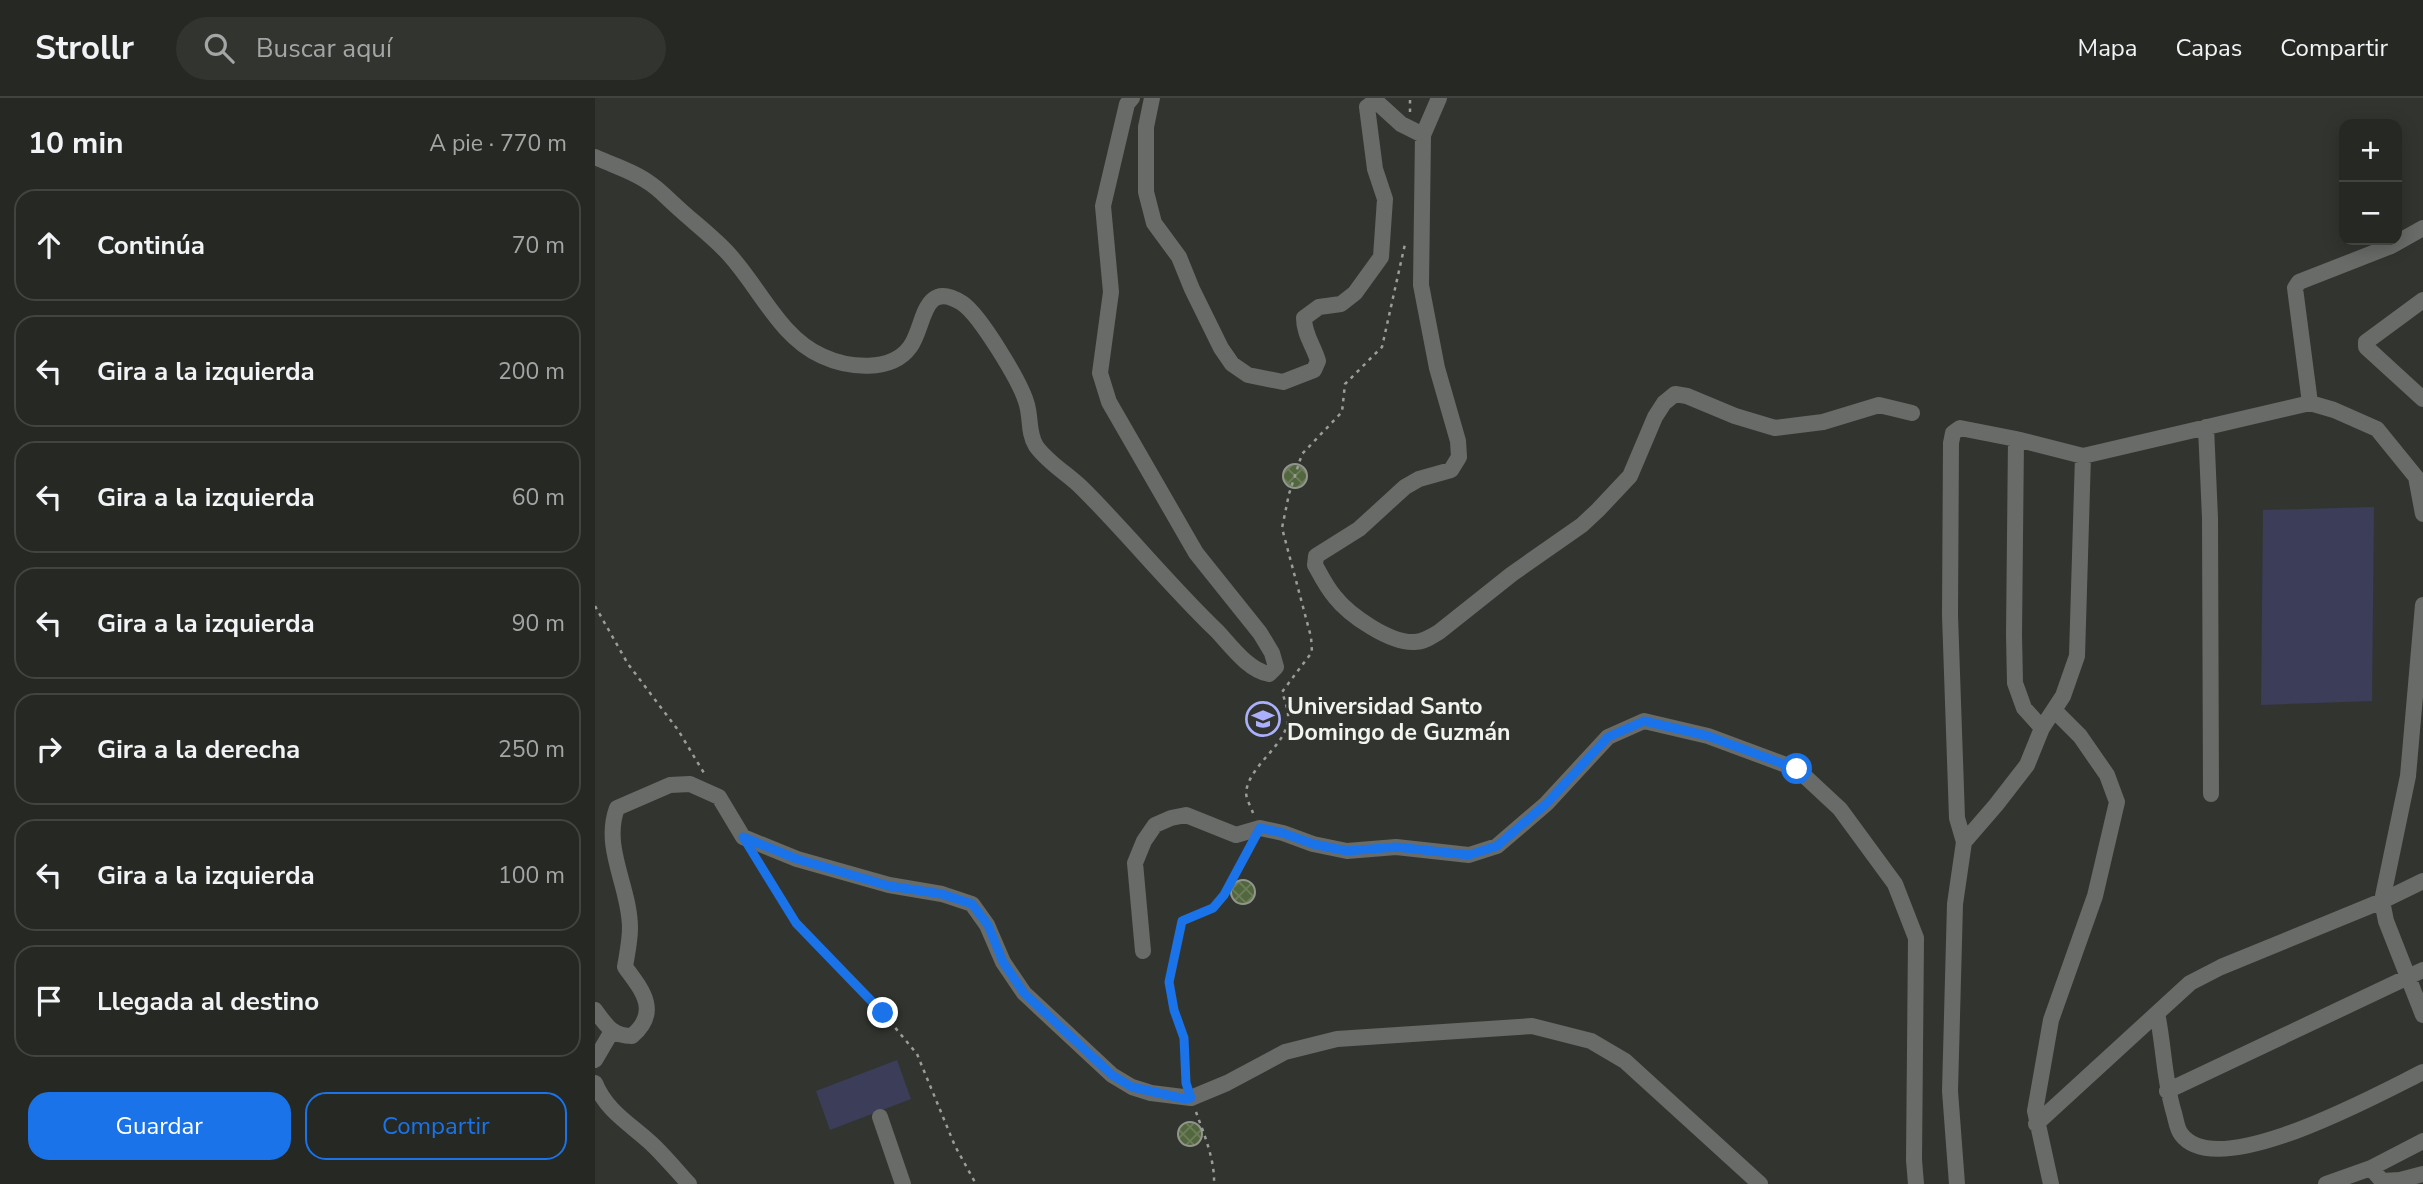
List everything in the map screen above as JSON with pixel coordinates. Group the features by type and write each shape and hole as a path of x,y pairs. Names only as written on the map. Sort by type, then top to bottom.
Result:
{"street":[{"path":"595,157 647,181 725,249 792,335 820,356 852,366 889,363 909,348 930,301 946,297 962,303 975,316 1016,378 1027,405 1029,427 1036,445 1059,470 1081,487 1178,594 1237,652 1261,672 1269,674 1276,667 1272,653 1244,612 1196,553 1109,402 1100,373 1111,292 1103,206 1127,104 1132,98"},
{"path":"1151,98 1146,127 1146,192 1154,223 1179,257 1221,348 1232,364 1248,375 1283,382 1314,370 1318,361 1315,349 1307,337 1304,318 1319,307 1341,304 1356,293 1381,257 1385,199 1375,169 1367,107 1374,102 1378,103 1401,124 1416,132"},
{"path":"1439,98 1416,132 1421,285 1437,368 1458,442 1459,457 1451,470 1419,479 1405,487 1359,529 1317,556 1315,565 1335,598 1359,619 1395,639 1413,642 1439,632 1582,525 1598,510 1630,476 1655,417 1664,402 1675,394 1775,428 1823,422 1878,405 1912,413"},
{"path":"2310,403 2295,288 2299,282 2391,246 2423,228"},
{"path":"2423,319 2417,304 2366,342 2366,347 2423,400"},
{"path":"1957,1184 1950,1091 1955,904 1964,842 1957,818 1950,615 1953,433 1960,428 2083,456 2310,403 2334,410 2377,429 2420,477 2423,514"},
{"path":"2206,427 2210,518 2211,794"},
{"path":"2016,439 2015,683 2024,708 2042,728"},
{"path":"1964,842 2027,765 2042,728 2063,696 2077,656 2083,456"},
{"path":"2423,605 2417,744 2382,901 2386,921 2423,1015"},
{"path":"2051,1184 2035,1111 2051,1020 2095,895 2117,802 2107,775 2080,736 2054,710"},
{"path":"1143,951 1135,863 1144,841 1155,825 1171,818 1186,815 1235,835 1260,828 1347,851 1396,847 1469,855 1497,846 1546,804 1608,737 1644,721 1708,736 1797,769 1840,809 1895,884 1916,939 1916,1184"},
{"path":"595,1010 612,1031 622,1036 632,1036 644,1026 648,1015 641,989 625,967 630,928 613,841 613,821 617,808 670,785 690,784 719,797 743,837 797,859 889,886 942,894 972,904 988,925 1003,962 1024,993 1112,1075 1142,1090 1191,1098 1227,1083 1285,1052 1337,1040 1532,1026 1591,1041 1625,1061 1760,1184"},
{"path":"2036,1124 2190,983 2221,967 2382,901 2423,881"},
{"path":"2167,1091 2423,970"},
{"path":"2157,1013 2167,1091 2180,1133 2191,1144 2205,1150 2247,1147 2320,1124 2423,1072"},
{"path":"595,1060 612,1031"},
{"path":"595,1083 600,1095 618,1117 654,1145 689,1184"},
{"path":"880,1117 903,1184"},
{"path":"2379,1178 2423,1141"},
{"path":"2326,1184 2379,1178 2399,1180 2423,1174"}],"path":[{"path":"1410,98 1416,132"},
{"path":"1214,1184 1205,1136 1186,1083 1184,1038 1174,1010 1169,982 1182,921 1213,908 1224,895 1260,828 1246,795 1248,788 1264,757 1282,738 1288,719 1282,692 1312,652 1311,637 1282,528 1289,494 1303,454 1342,412 1345,384 1382,347 1405,245"},
{"path":"595,606 628,664 678,730 705,775"},
{"path":"756,859 796,923 883,1013 917,1054 955,1146 976,1184"}],"shaded area":[{"path":"2374,507 2372,701 2261,705 2263,510"},
{"path":"897,1060 911,1099 830,1130 816,1091"}],"building":[{"path":"1295,464 1303,468 1307,476 1303,484 1295,488 1287,484 1283,476 1287,468"},
{"path":"1243,880 1251,884 1255,892 1251,900 1243,904 1235,900 1231,892 1235,884"},
{"path":"1190,1122 1198,1126 1202,1134 1198,1142 1190,1146 1182,1142 1178,1134 1182,1126"}],"place":[{"name":"Universidad Santo Domingo de Guzmán","path":"1263,719"}],"route":[{"path":"883,1013 796,923 743,837 797,859 889,886 942,894 972,904 988,925 1003,962 1024,993 1112,1075 1132,1087 1185,1099 1191,1098 1186,1083 1184,1038 1174,1010 1169,982 1182,921 1213,908 1224,895 1260,828 1347,851 1396,847 1469,855 1497,846 1546,804 1608,737 1644,721 1708,736 1797,769"}]}
